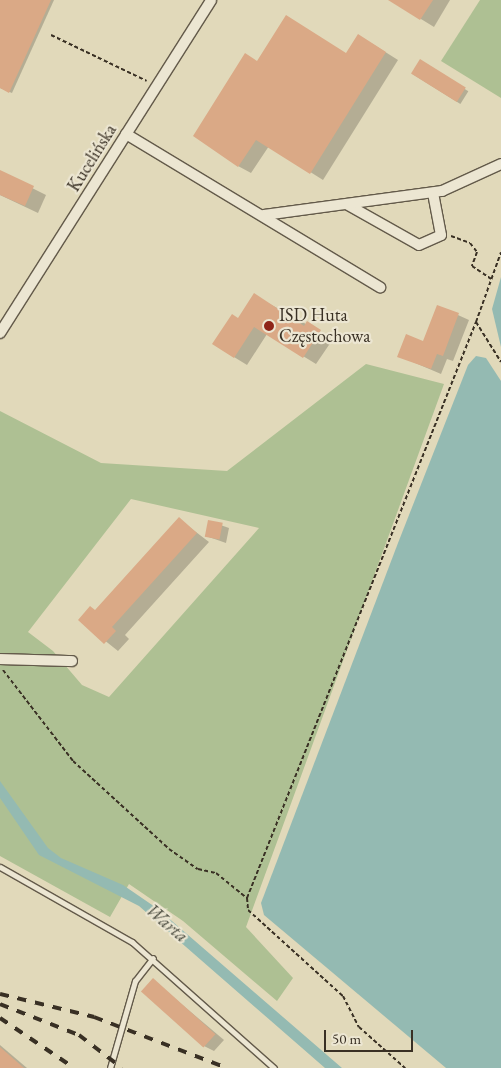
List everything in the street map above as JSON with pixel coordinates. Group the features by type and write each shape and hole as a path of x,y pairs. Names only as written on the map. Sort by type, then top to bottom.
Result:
{"street":[{"name":"Kucelińska","path":"0,333 211,0"},
{"path":"126,134 264,215 380,287"},
{"path":"264,215 433,193 501,164"},
{"path":"348,205 419,245 441,234 433,193"},
{"path":"0,659 72,661"}],"lane":[{"path":"0,867 153,958 274,1068"},
{"path":"110,1068 134,981 153,958"}],"path":[{"path":"51,35 156,86"},
{"path":"441,234 470,243 476,252 472,266 491,279"},
{"path":"405,1068 359,1026 343,996 248,910 247,898 476,322 501,252"},
{"path":"476,322 501,362"},
{"path":"0,665 73,761 147,832 247,898"}],"green space":[{"path":"480,0 501,0 501,98 441,61"},
{"path":"366,364 444,384 246,927 293,978 277,1001 183,921 129,884 110,917 0,856 0,411 101,463 227,471","holes":["131,499 259,528 109,697 82,685 53,651 28,632"]}],"water":[{"path":"501,277 501,347 492,309"},
{"path":"476,356 486,358 501,381 501,1068 446,1068 264,915 261,903 398,543 468,365"},
{"name":"Warta","path":"0,781 48,848 61,858 123,885 158,909 342,1068 325,1068 139,906 39,855 0,798"}],"building":[{"path":"0,0 51,0 9,93 0,88"},
{"path":"388,0 433,0 420,20"},
{"path":"286,15 346,53 358,34 386,52 310,174 256,140 238,167 193,136 245,53 257,61"},
{"path":"420,59 466,88 457,102 411,73"},
{"path":"0,170 34,186 25,206 0,195"},
{"name":"ISD Huta Częstochowa","path":"254,293 304,326 307,321 321,330 303,358 254,327 234,358 212,344 232,314 238,318"},
{"path":"437,305 459,313 443,356 437,354 431,369 397,357 406,334 423,341"},
{"path":"179,517 197,533 112,627 116,631 104,644 78,620 90,606 95,610"},
{"path":"208,520 223,523 219,540 205,537"},
{"path":"153,978 215,1034 203,1048 141,991"},
{"path":"0,1047 24,1068 0,1068"}],"railway":[{"path":"0,994 94,1017 227,1068"},
{"path":"0,1004 79,1035 122,1068"},
{"path":"0,1018 74,1068"}],"place":[{"name":"ISD Huta Częstochowa","path":"269,326"}]}
